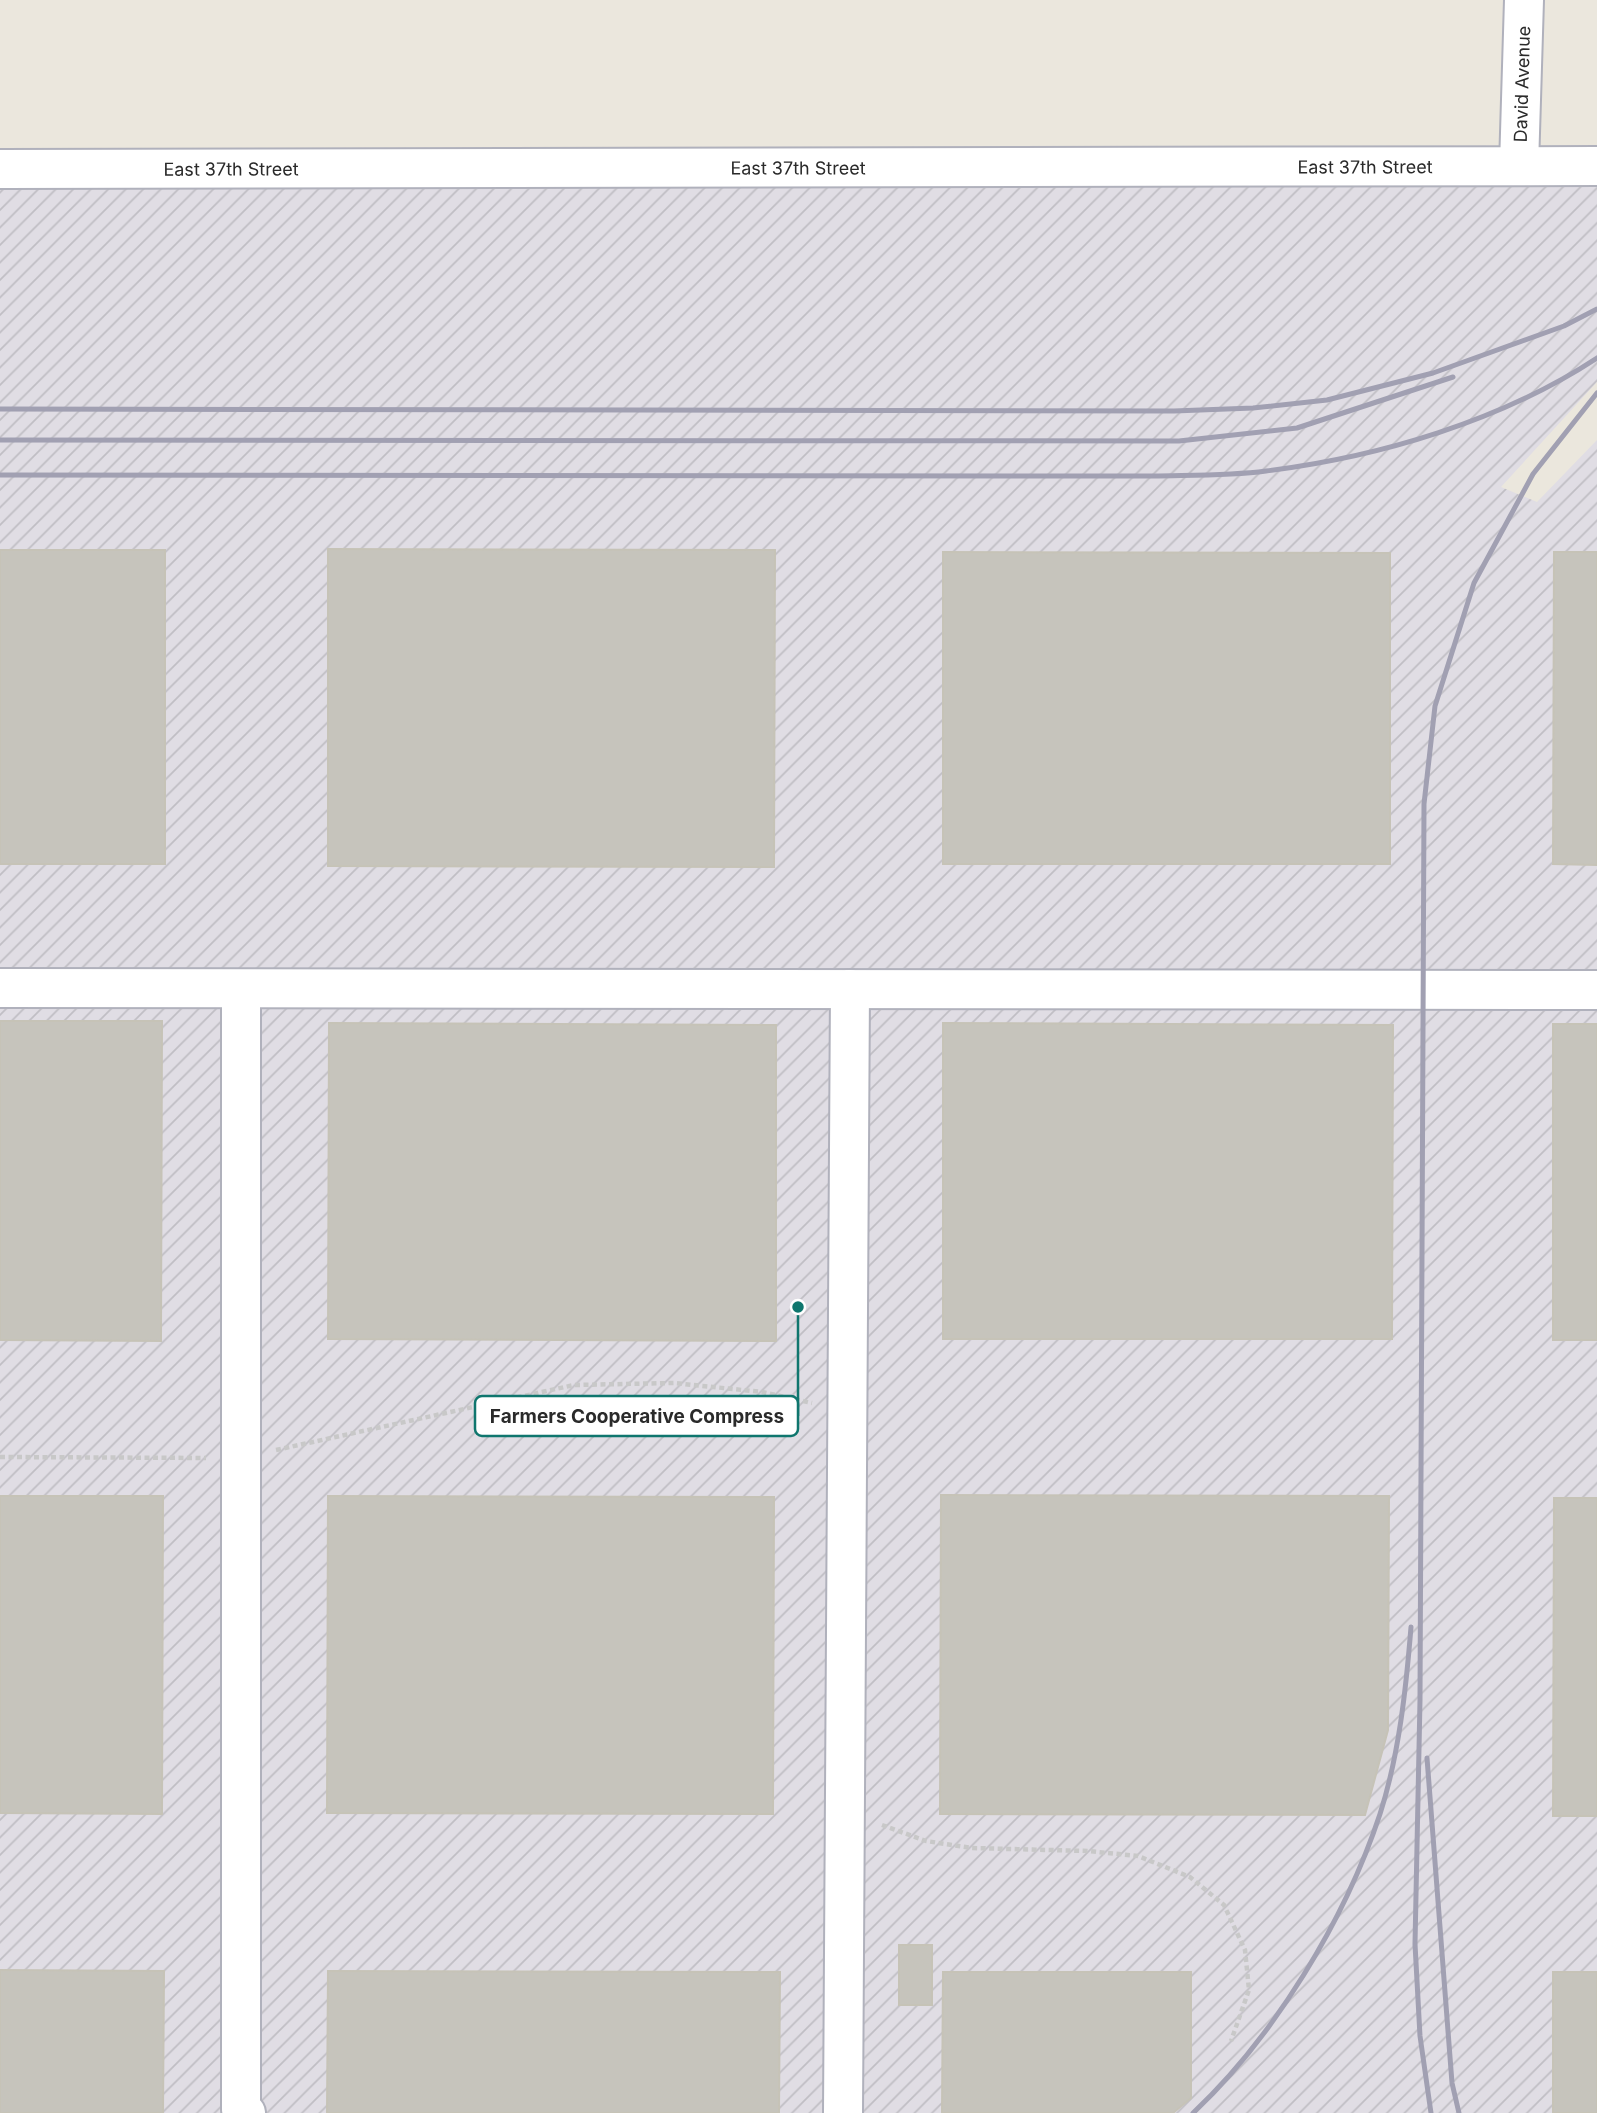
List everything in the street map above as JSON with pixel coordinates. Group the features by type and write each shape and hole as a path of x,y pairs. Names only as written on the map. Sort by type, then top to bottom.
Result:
{"street":[{"name":"David Avenue","path":"1519,166 1524,0"},
{"name":"East 37th Street","path":"0,169 1597,166"},
{"path":"0,988 1597,990"},
{"path":"241,989 241,2109 246,2113"},
{"path":"842,2113 850,989"}],"path":[{"path":"0,1457 241,1458 574,1385 674,1383 762,1392 847,1411"},
{"path":"845,1811 926,1841 972,1848 1088,1851 1138,1856 1190,1877 1224,1905 1245,1950 1249,1990 1231,2041"}],"shaded area":[{"path":"1597,169 1597,382 1501,487 1537,502 1597,440 1597,2113 0,2113 0,171"}],"building":[{"path":"328,549 775,550 774,867 328,866"},
{"path":"0,550 165,550 165,864 0,864"},
{"path":"943,552 1390,553 1390,864 943,864"},
{"path":"1554,552 1597,552 1597,865 1553,864"},
{"path":"0,1021 162,1021 161,1341 0,1340"},
{"path":"329,1023 776,1025 776,1341 328,1339"},
{"path":"943,1023 1393,1025 1392,1339 943,1339"},
{"path":"1553,1024 1597,1024 1597,1340 1553,1340"},
{"path":"941,1495 1389,1496 1388,1730 1365,1815 940,1814"},
{"path":"0,1496 163,1496 162,1814 0,1813"},
{"path":"328,1496 774,1497 773,1814 327,1813"},
{"path":"1554,1498 1597,1498 1597,1816 1553,1816"},
{"path":"899,1945 932,1945 932,2005 899,2005"},
{"path":"0,1970 164,1971 163,2113 0,2113"},
{"path":"328,1971 780,1972 779,2113 327,2113"},
{"path":"943,1972 1191,1972 1191,2098 1173,2113 942,2113"},
{"path":"1553,1972 1597,1972 1597,2113 1553,2113"}],"railway":[{"path":"0,409 1174,411 1253,408 1327,400 1433,373 1564,326 1597,309"},
{"path":"0,475 1238,474 1309,465 1395,446 1438,433 1521,400 1597,358"},
{"path":"0,440 1179,441 1297,428 1453,377"},
{"path":"1431,2113 1420,2036 1415,1944 1420,1700 1424,804 1435,706 1474,583 1533,474 1597,393"},
{"path":"1193,2113 1223,2083 1279,2013 1304,1975 1347,1895 1387,1792 1404,1698 1411,1627"},
{"path":"1427,1758 1452,2083 1459,2113"}],"place":[{"name":"Farmers Cooperative Compress","path":"798,1307"}]}
